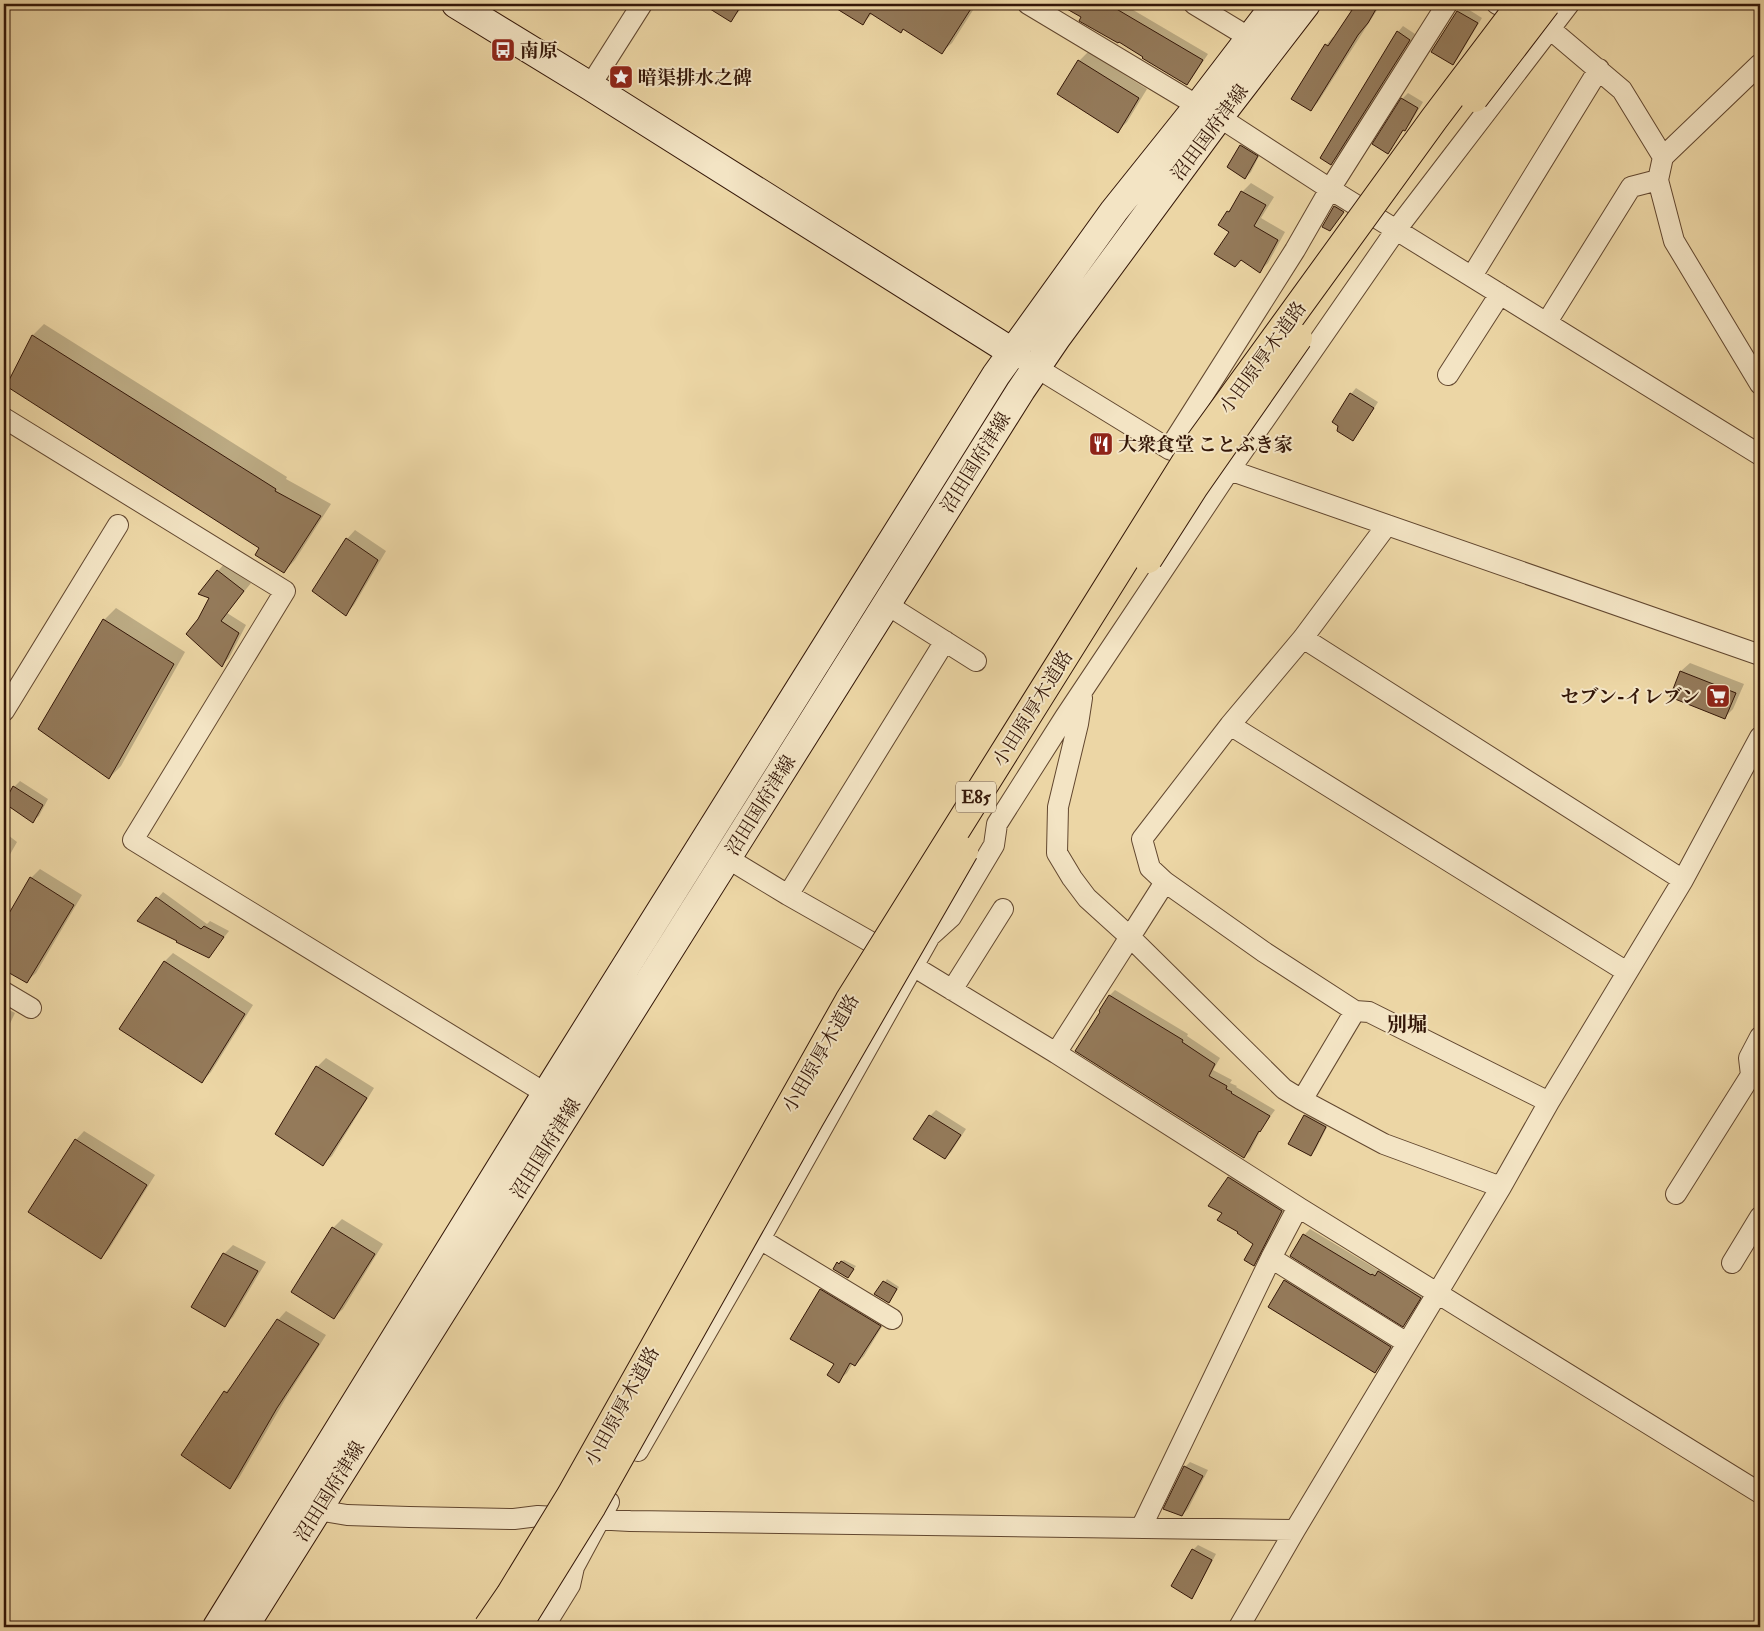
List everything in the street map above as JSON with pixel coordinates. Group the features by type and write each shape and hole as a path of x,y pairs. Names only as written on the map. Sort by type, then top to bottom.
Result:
{"highway":[{"name":"小田原厚木道路","path":"488,1627 510,1595 571,1495 849,1001 1189,457 1434,119 1521,4"},
{"name":"小田原厚木道路","path":"517,1627 592,1506 814,1112 998,792 1194,487 1389,208 1548,16"}],"main road":[{"path":"456,4 590,86 1012,352"},
{"name":"沼田国府津線","path":"244,1627 1036,367 1209,112 1250,38 1276,4"},
{"name":"沼田国府津線","path":"217,1627 546,1094 1012,352 1114,211 1209,112 1306,4"}],"street":[{"path":"590,86 642,4"},
{"path":"1028,4 1209,112 1760,455"},
{"path":"1194,4 1250,38"},
{"path":"1169,450 1447,4"},
{"path":"1497,4 1548,16 1598,69 1622,90 1663,157"},
{"path":"544,1627 570,1585 574,1567 598,1521 760,1239 930,936 951,917 994,845 997,824 1065,717 1229,471 1396,230 1548,16 1569,4"},
{"path":"1760,64 1663,157 1658,180 1674,241 1760,384"},
{"path":"1472,276 1598,69"},
{"path":"1547,322 1631,186 1658,180"},
{"path":"1448,376 1500,294"},
{"path":"1012,352 1169,450 1760,655"},
{"path":"4,418 285,591 134,840 570,1108"},
{"path":"4,711 118,525"},
{"path":"1387,525 1303,638 1230,725 1142,839 1150,868 1165,882 1264,952 1355,1011 1369,1012 1549,1102"},
{"path":"886,604 976,661"},
{"path":"1303,638 1683,880"},
{"path":"788,895 945,641"},
{"path":"1082,693 1078,724 1058,807 1057,853 1087,898 1130,937 1284,1089 1384,1144 1501,1188"},
{"path":"1230,725 1627,972"},
{"path":"1239,1627 1436,1293 1501,1188 1549,1102 1683,880 1760,737"},
{"path":"727,858 788,895 914,966 1056,1053 1298,1207 1760,1493"},
{"path":"1056,1053 1165,882"},
{"path":"952,990 1003,909"},
{"path":"4,992 31,1008"},
{"path":"1302,1100 1355,1011"},
{"path":"1676,1194 1756,1077 1749,1058 1760,1037"},
{"path":"1141,1528 1271,1258 1298,1207"},
{"path":"1732,1263 1760,1217"},
{"path":"760,1239 892,1319"},
{"path":"1271,1258 1407,1343"},
{"path":"317,1510 355,1515 514,1519 538,1516 598,1521 1295,1530"}],"building":[{"path":"702,4 742,4 731,22"},
{"path":"829,4 974,4 942,54 903,29 901,33 870,13 863,25"},
{"path":"1058,4 1108,4 1203,60 1187,85 1119,42 1079,21 1081,17"},
{"path":"1356,4 1379,4 1311,111 1291,99 1325,44 1328,46"},
{"path":"1457,11 1478,23 1453,65 1431,52"},
{"path":"1397,31 1410,40 1331,165 1320,158"},
{"path":"1078,60 1139,98 1118,133 1057,94"},
{"path":"1401,98 1418,108 1405,131 1403,130 1388,154 1372,144"},
{"path":"1240,145 1258,156 1245,179 1227,167"},
{"path":"1241,191 1266,205 1254,226 1278,240 1260,273 1241,260 1235,267 1214,254 1229,232 1218,225 1227,211 1229,212"},
{"path":"1334,206 1344,212 1330,231 1322,227"},
{"path":"32,335 276,489 275,491 321,516 284,573 255,555 259,548 6,386"},
{"path":"1350,393 1374,408 1353,441 1337,431 1338,426 1332,422"},
{"path":"346,538 378,560 346,616 312,591"},
{"path":"217,570 244,591 221,621 239,633 222,667 186,634 198,619 209,598 198,594"},
{"path":"103,619 174,664 109,779 38,729"},
{"path":"1680,671 1736,693 1725,719 1670,697"},
{"path":"13,786 43,805 33,823 4,803"},
{"path":"30,877 74,905 27,983 4,970 4,922"},
{"path":"156,897 201,929 204,926 224,937 209,958 137,921"},
{"path":"164,961 245,1014 202,1083 119,1029"},
{"path":"1109,995 1183,1040 1182,1042 1215,1064 1209,1076 1227,1086 1226,1089 1231,1093 1270,1116 1244,1158 1075,1051"},
{"path":"316,1066 367,1098 323,1166 275,1134"},
{"path":"929,1115 961,1135 945,1159 913,1139"},
{"path":"1304,1115 1326,1127 1311,1156 1288,1144"},
{"path":"75,1139 147,1185 101,1259 28,1212"},
{"path":"1228,1177 1282,1211 1254,1266 1244,1260 1253,1244 1238,1232 1217,1220 1222,1213 1208,1206"},
{"path":"332,1227 375,1254 334,1319 291,1292"},
{"path":"1303,1234 1371,1275 1375,1276 1378,1271 1421,1298 1403,1327 1290,1256"},
{"path":"223,1253 258,1271 225,1327 191,1307"},
{"path":"841,1261 854,1269 848,1278 833,1269 837,1262 839,1264"},
{"path":"1284,1280 1391,1347 1375,1373 1268,1307"},
{"path":"883,1281 897,1289 889,1303 874,1294"},
{"path":"820,1289 881,1326 855,1366 850,1363 839,1383 827,1375 834,1364 790,1339"},
{"path":"277,1319 319,1344 277,1408 230,1489 181,1455 224,1391 227,1393"},
{"path":"1184,1466 1203,1476 1182,1516 1163,1509"},
{"path":"1192,1549 1212,1560 1192,1599 1171,1586"}],"place":[{"name":"南原","path":"503,50"},
{"name":"暗渠排水之碑","path":"621,77"},
{"name":"大衆食堂 ことぶき家","path":"1101,444"},
{"name":"セブン-イレブン","path":"1718,696"}],"district":[{"name":"別堀","path":"1407,1024"}]}
